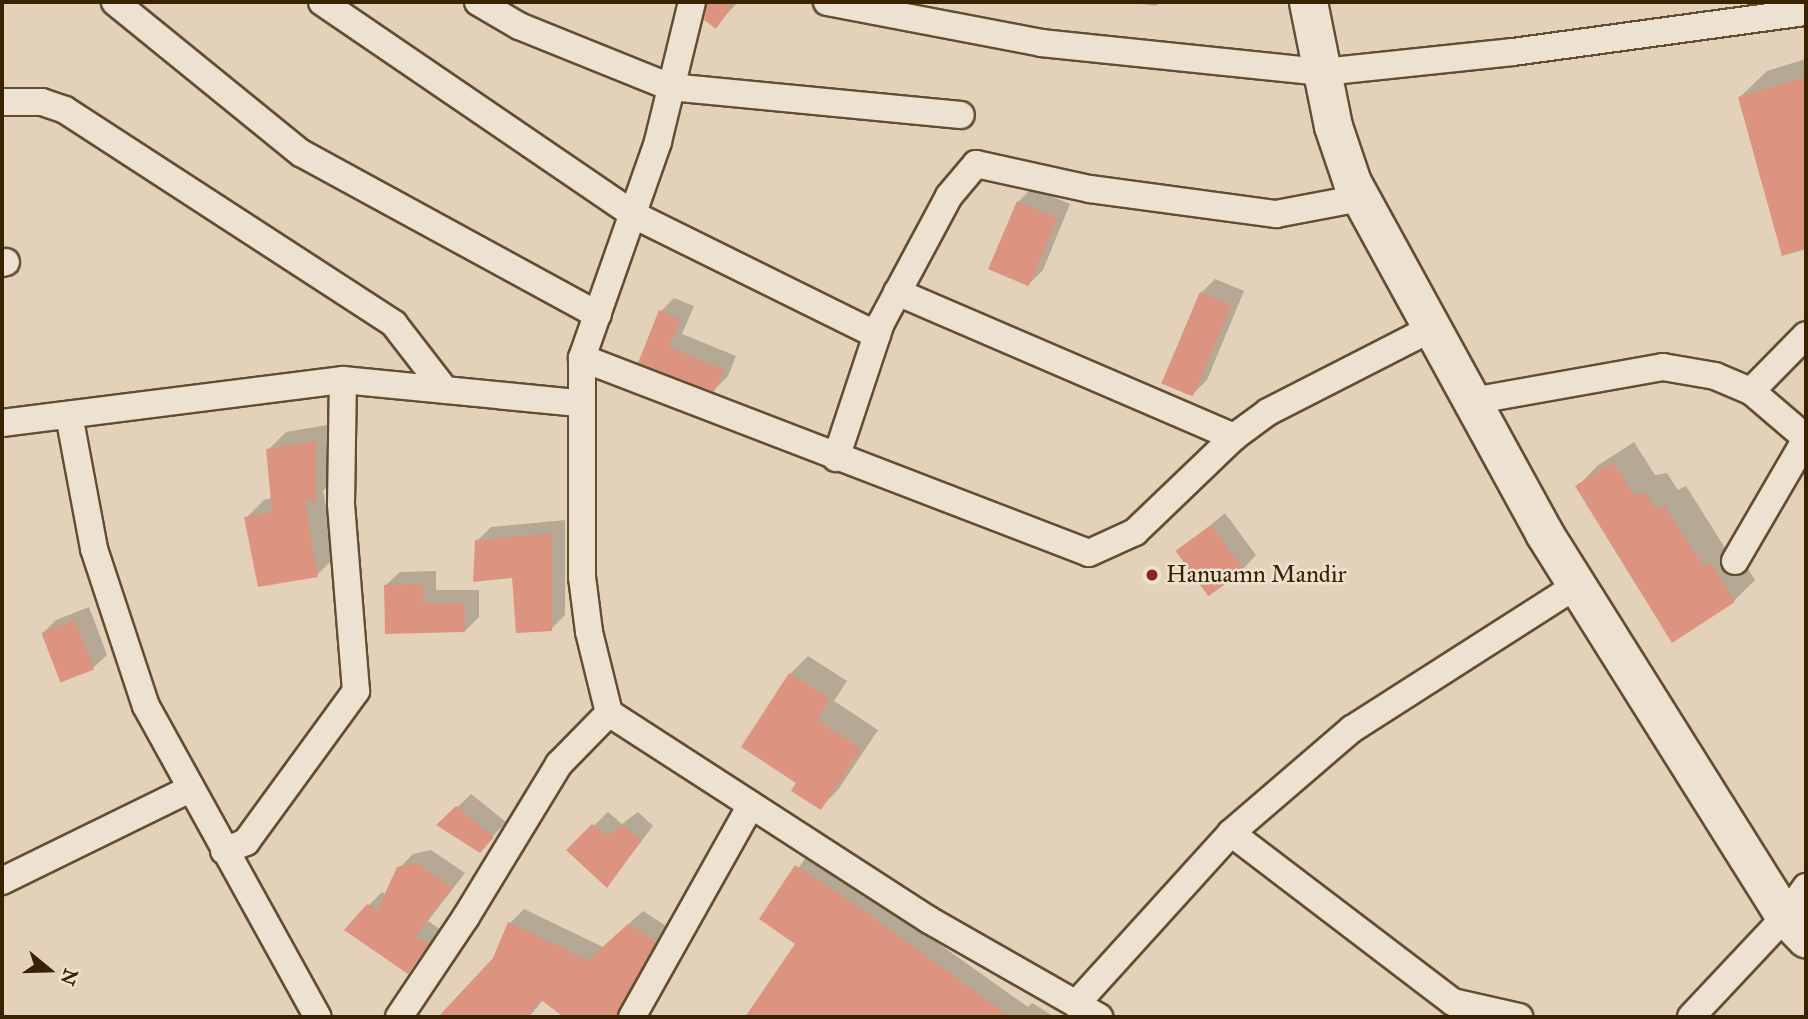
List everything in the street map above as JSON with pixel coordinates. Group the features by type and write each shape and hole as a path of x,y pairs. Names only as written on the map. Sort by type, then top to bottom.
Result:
{"street":[{"path":"115,2 300,152 598,315"},
{"path":"323,2 634,215 877,335"},
{"path":"478,2 519,26 670,87 961,115"},
{"path":"692,2 634,215 582,358 579,403 582,577 589,632 609,713 929,920 1100,1017"},
{"path":"827,2 1041,43 1323,72 1513,52 1806,12"},
{"path":"1308,2 1340,149 1361,198 1577,585 1796,928"},
{"path":"2,102 42,102 77,117 394,324 445,390"},
{"path":"836,458 877,335 897,292 949,196 976,164 1090,189 1276,214 1361,198"},
{"path":"897,292 1234,436"},
{"path":"582,358 836,458 1089,553 1135,533 1234,436 1268,412 1434,327"},
{"path":"1751,391 1806,335"},
{"path":"1472,401 1663,367 1716,376 1751,391 1806,438 1735,561"},
{"path":"224,851 246,842 356,691 341,504 343,380"},
{"path":"2,423 343,380 579,403"},
{"path":"69,415 99,562 146,706 318,1017"},
{"path":"1076,1004 1231,833 1352,729 1577,585"},
{"path":"399,1017 466,918 559,764 609,713"},
{"path":"2,881 190,789"},
{"path":"636,1016 751,804"},
{"path":"1231,833 1453,1002 1518,1017"},
{"path":"1691,1017 1796,928 1806,887"}],"building":[{"path":"707,2 735,2 716,29 704,20"},
{"path":"1806,77 1806,249 1782,256 1738,97"},
{"path":"1017,201 1058,218 1029,286 988,269"},
{"path":"1200,292 1231,305 1193,396 1161,383"},
{"path":"659,310 681,319 669,347 724,370 714,392 638,363"},
{"path":"316,441 316,501 305,501 318,577 258,587 244,517 272,512 266,449"},
{"path":"1613,462 1634,495 1646,493 1657,510 1664,505 1704,567 1711,563 1735,602 1672,643 1575,486"},
{"path":"1211,525 1244,570 1208,596 1175,551"},
{"path":"552,533 552,631 516,633 512,578 473,582 475,540"},
{"path":"423,584 423,603 465,603 465,632 385,634 384,585"},
{"path":"75,620 94,669 60,682 41,633"},
{"path":"789,673 830,699 817,720 861,749 821,810 791,791 796,783 741,747"},
{"path":"456,806 494,837 480,853 436,825"},
{"path":"592,824 607,836 623,825 641,841 607,888 566,850"},
{"path":"416,863 452,887 415,936 429,944 408,974 344,930 367,904 377,911 397,867"},
{"path":"795,865 866,912 1010,1017 745,1017 795,944 759,919"},
{"path":"508,922 588,960 628,924 656,942 616,1017 564,1017 541,1000 528,1017 438,1017 493,958"}],"place":[{"name":"Hanuamn Mandir","path":"1152,575"}]}
